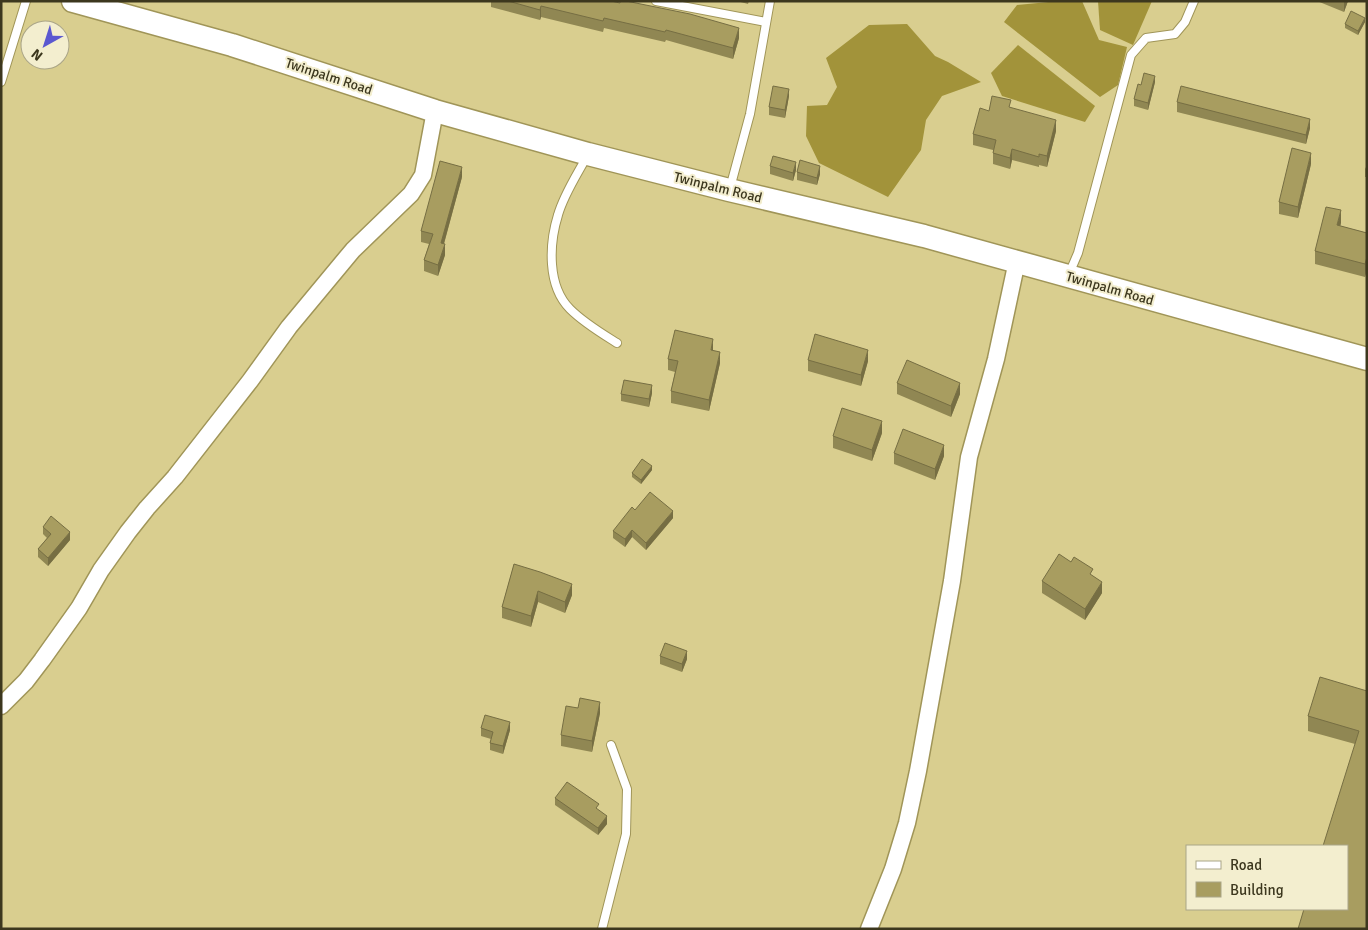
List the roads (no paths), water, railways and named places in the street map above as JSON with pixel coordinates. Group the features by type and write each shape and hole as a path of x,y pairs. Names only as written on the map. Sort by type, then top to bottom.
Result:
{"main road":[{"name":"Twinpalm Road","path":"73,1 232,45 435,111 588,154 924,236 1367,359"}],"street":[{"path":"1,706 26,681 42,660 79,608 101,570 128,532 175,477 250,381 289,327 353,250 411,194 423,175 435,111"},
{"path":"869,929 907,823 952,581 969,456 996,359 1017,261"}],"lane":[{"path":"1,82 26,1"},
{"path":"656,1 766,22"},
{"path":"730,190 750,114 770,1"},
{"path":"1068,276 1078,253 1131,55 1146,38 1175,34 1185,22 1194,1"},
{"path":"588,154 558,215 550,254 555,284 569,308 592,328 617,343"},
{"path":"602,929 626,834 627,789 611,745"}]}
